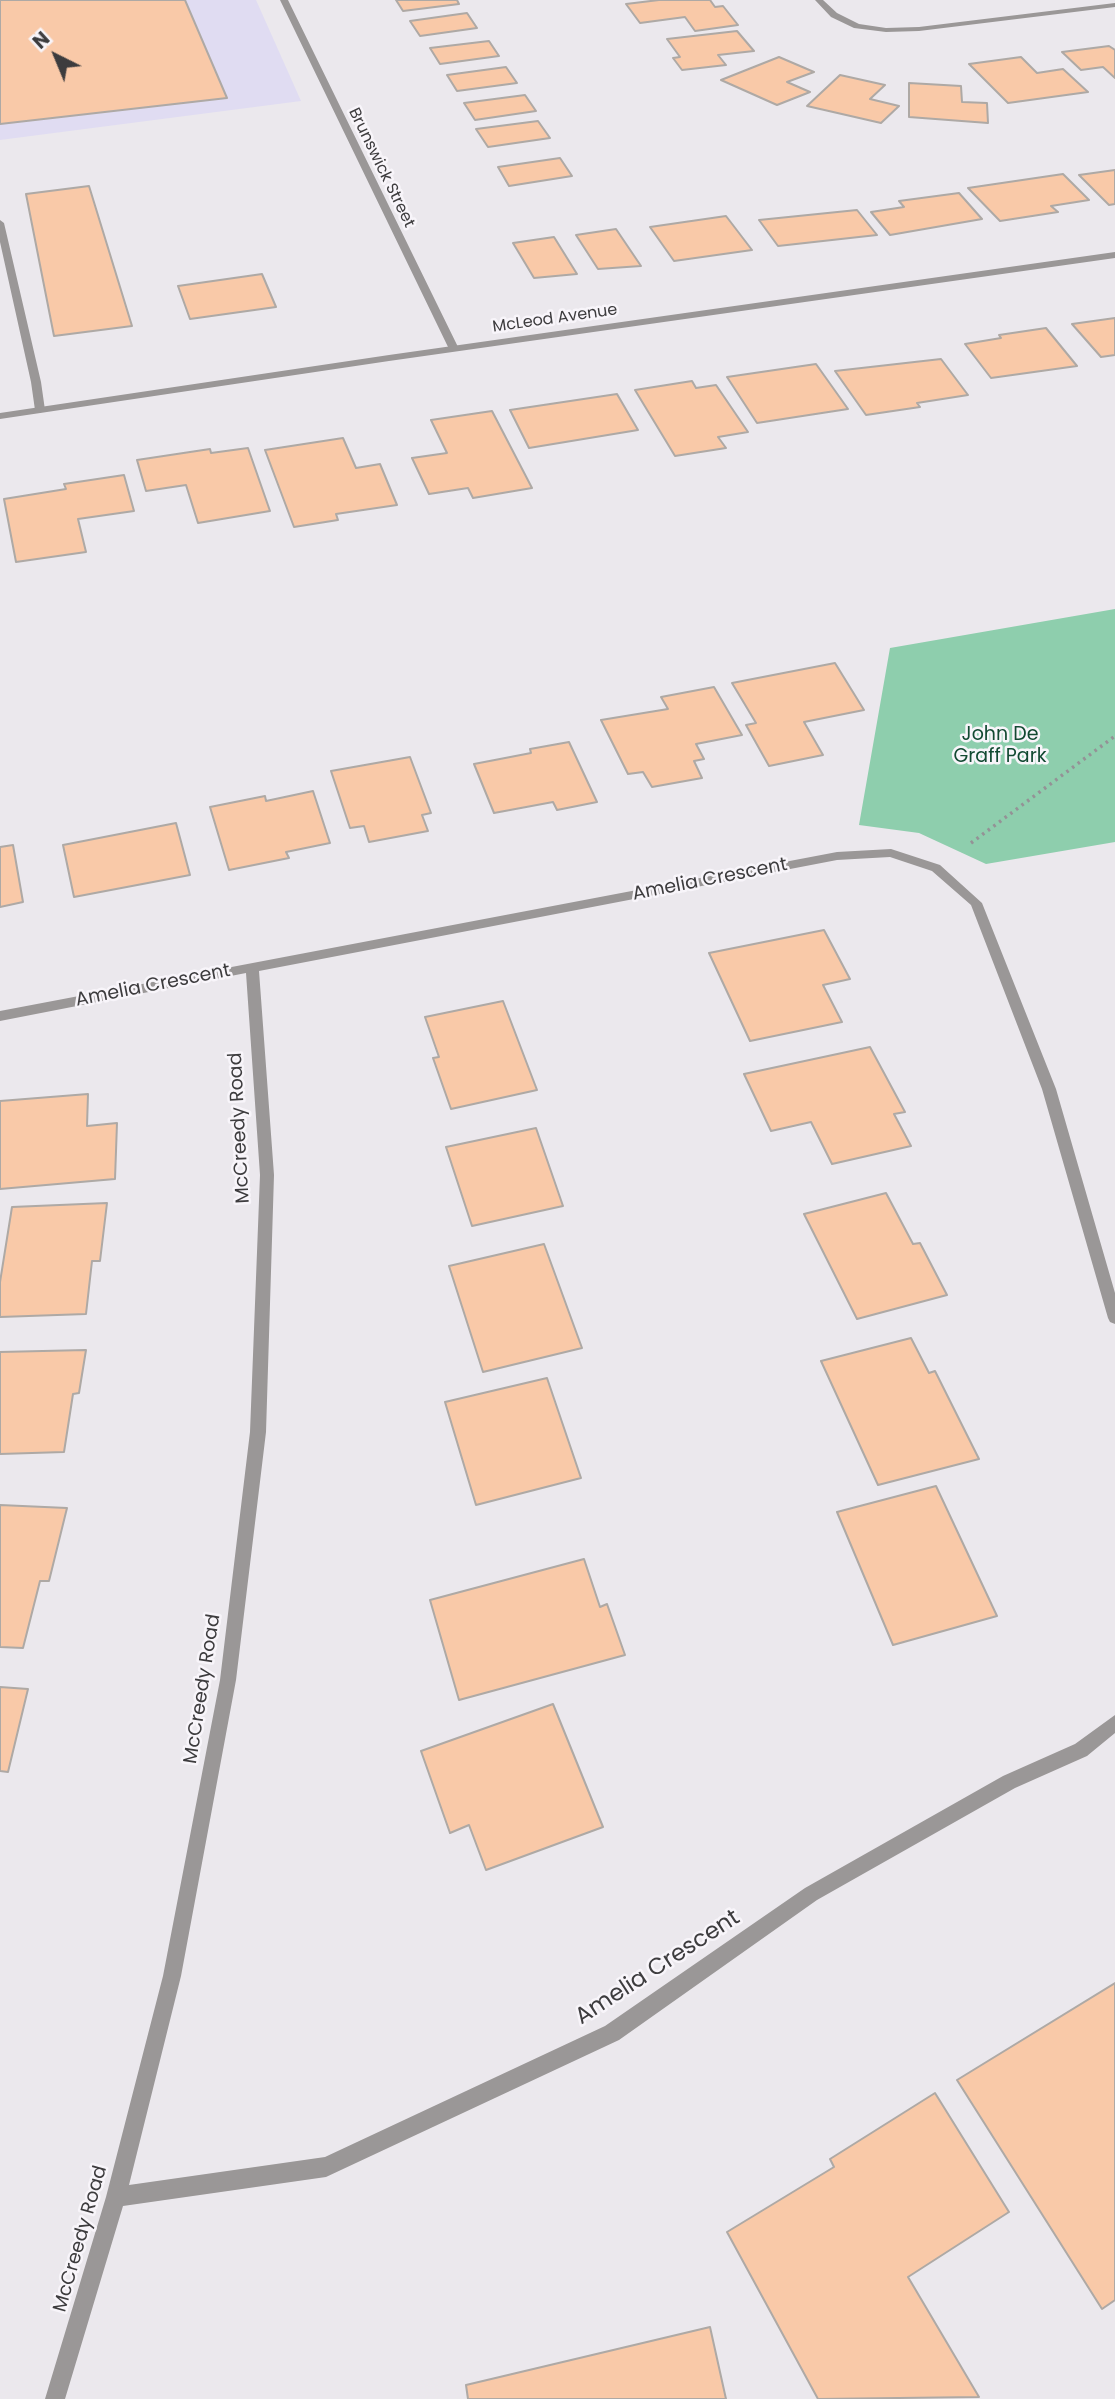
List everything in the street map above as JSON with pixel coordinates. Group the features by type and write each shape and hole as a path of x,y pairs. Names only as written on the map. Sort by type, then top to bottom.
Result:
{"street":[{"name":"Brunswick Street","path":"284,0 454,349"},
{"path":"819,0 834,15 857,26 886,30 919,29 1115,5"},
{"path":"0,223 40,410"},
{"name":"McLeod Avenue","path":"0,416 1115,256"},
{"name":"Amelia Crescent","path":"0,1016 837,856 891,853 936,868 976,903 1049,1089 1115,1318"},
{"name":"McCreedy Road","path":"55,2399 116,2197 172,1976 228,1680 258,1432 267,1175 252,967"},
{"name":"Amelia Crescent","path":"116,2197 326,2166 612,2033 811,1894 1009,1782 1081,1750 1115,1723"}],"path":[{"path":"936,868 1115,736"}],"shaded area":[{"path":"0,0 256,0 301,101 0,140"}],"green space":[{"name":"John De Graff Park","path":"1115,609 1115,842 986,864 919,833 859,825 890,648"}],"building":[{"path":"0,0 185,0 227,98 0,124"},
{"path":"396,0 457,0 459,4 403,11"},
{"path":"659,0 710,0 715,7 723,6 738,25 695,31 685,17 640,23 626,4"},
{"path":"467,13 477,28 420,36 410,21"},
{"path":"737,31 754,51 718,55 726,65 682,70 673,58 680,57 667,39"},
{"path":"489,41 499,56 440,64 430,48"},
{"path":"1109,46 1115,50 1115,78 1103,67 1081,70 1062,52"},
{"path":"779,57 814,72 787,82 810,92 777,105 721,80"},
{"path":"1021,57 1037,73 1063,69 1088,92 1008,103 969,64"},
{"path":"506,67 517,83 457,91 447,75"},
{"path":"840,75 885,85 870,99 899,106 881,123 807,106"},
{"path":"909,83 961,86 962,102 987,103 988,123 909,117"},
{"path":"525,95 536,111 475,120 464,103"},
{"path":"538,121 550,138 488,147 476,129"},
{"path":"560,158 572,176 509,186 498,167"},
{"path":"1115,170 1115,204 1109,205 1079,175"},
{"path":"1063,174 1089,200 1051,206 1058,212 1000,221 968,188"},
{"path":"89,186 132,326 54,336 26,194"},
{"path":"959,193 982,219 890,235 871,212 904,207 899,201"},
{"path":"857,210 877,235 778,246 759,220"},
{"path":"726,216 752,250 674,261 650,227"},
{"path":"616,229 641,266 598,269 576,235"},
{"path":"554,237 577,274 534,278 513,243"},
{"path":"262,274 276,307 190,319 178,286"},
{"path":"1115,318 1115,355 1101,357 1072,324"},
{"path":"1046,328 1077,366 991,378 965,344 1001,338 999,335"},
{"path":"941,359 968,395 917,403 920,407 866,415 835,371"},
{"path":"816,364 848,409 757,423 727,377"},
{"path":"692,381 696,388 716,385 748,432 718,437 726,448 675,456 635,390"},
{"path":"617,394 638,430 529,448 510,410"},
{"path":"492,411 532,488 473,498 468,488 429,494 412,458 447,453 431,420"},
{"path":"343,438 356,468 380,464 397,505 336,514 338,520 294,527 265,450"},
{"path":"248,448 270,511 198,523 186,485 146,491 137,460 210,449 211,453"},
{"path":"124,475 134,511 78,519 86,552 16,562 4,499 66,489 64,484"},
{"path":"835,663 864,710 804,722 823,755 769,766 746,725 756,723 732,683"},
{"path":"714,687 742,735 696,744 704,759 694,761 702,778 652,787 643,772 628,774 601,720 668,709 661,697"},
{"path":"569,742 597,802 557,810 553,802 494,813 474,764 531,753 530,749"},
{"path":"410,757 431,813 422,815 428,831 369,842 364,826 350,828 331,771"},
{"path":"313,791 330,843 286,852 289,858 229,870 210,807 265,796 266,801"},
{"path":"176,823 190,875 74,897 63,845"},
{"path":"13,845 23,902 0,907 0,847"},
{"path":"824,930 850,979 823,985 842,1022 750,1041 709,953"},
{"path":"503,1001 537,1090 451,1109 433,1058 439,1057 425,1017"},
{"path":"870,1047 905,1112 894,1114 911,1146 832,1164 811,1122 771,1131 744,1074"},
{"path":"88,1094 87,1126 117,1123 115,1179 0,1189 0,1101"},
{"path":"536,1128 563,1206 472,1226 446,1147"},
{"path":"886,1193 913,1244 920,1243 947,1295 857,1319 804,1214"},
{"path":"107,1203 100,1261 92,1261 86,1314 0,1317 0,1282 12,1207"},
{"path":"544,1244 582,1348 483,1372 449,1266"},
{"path":"911,1338 929,1373 935,1371 979,1459 878,1485 821,1361"},
{"path":"86,1350 79,1393 73,1394 64,1452 0,1454 0,1352"},
{"path":"547,1378 581,1478 476,1505 445,1402"},
{"path":"936,1486 997,1616 893,1645 837,1512"},
{"path":"0,1505 67,1508 49,1581 40,1581 23,1648 0,1647"},
{"path":"584,1559 600,1607 607,1604 625,1655 459,1700 430,1600"},
{"path":"0,1687 28,1689 8,1772 0,1771"},
{"path":"553,1704 603,1827 486,1870 469,1825 450,1833 421,1751"},
{"path":"1115,1983 1115,2300 1102,2309 957,2080"},
{"path":"935,2093 1009,2212 908,2277 979,2397 818,2399 727,2232 834,2167 830,2159"},
{"path":"710,2327 726,2399 468,2399 466,2385"}]}
